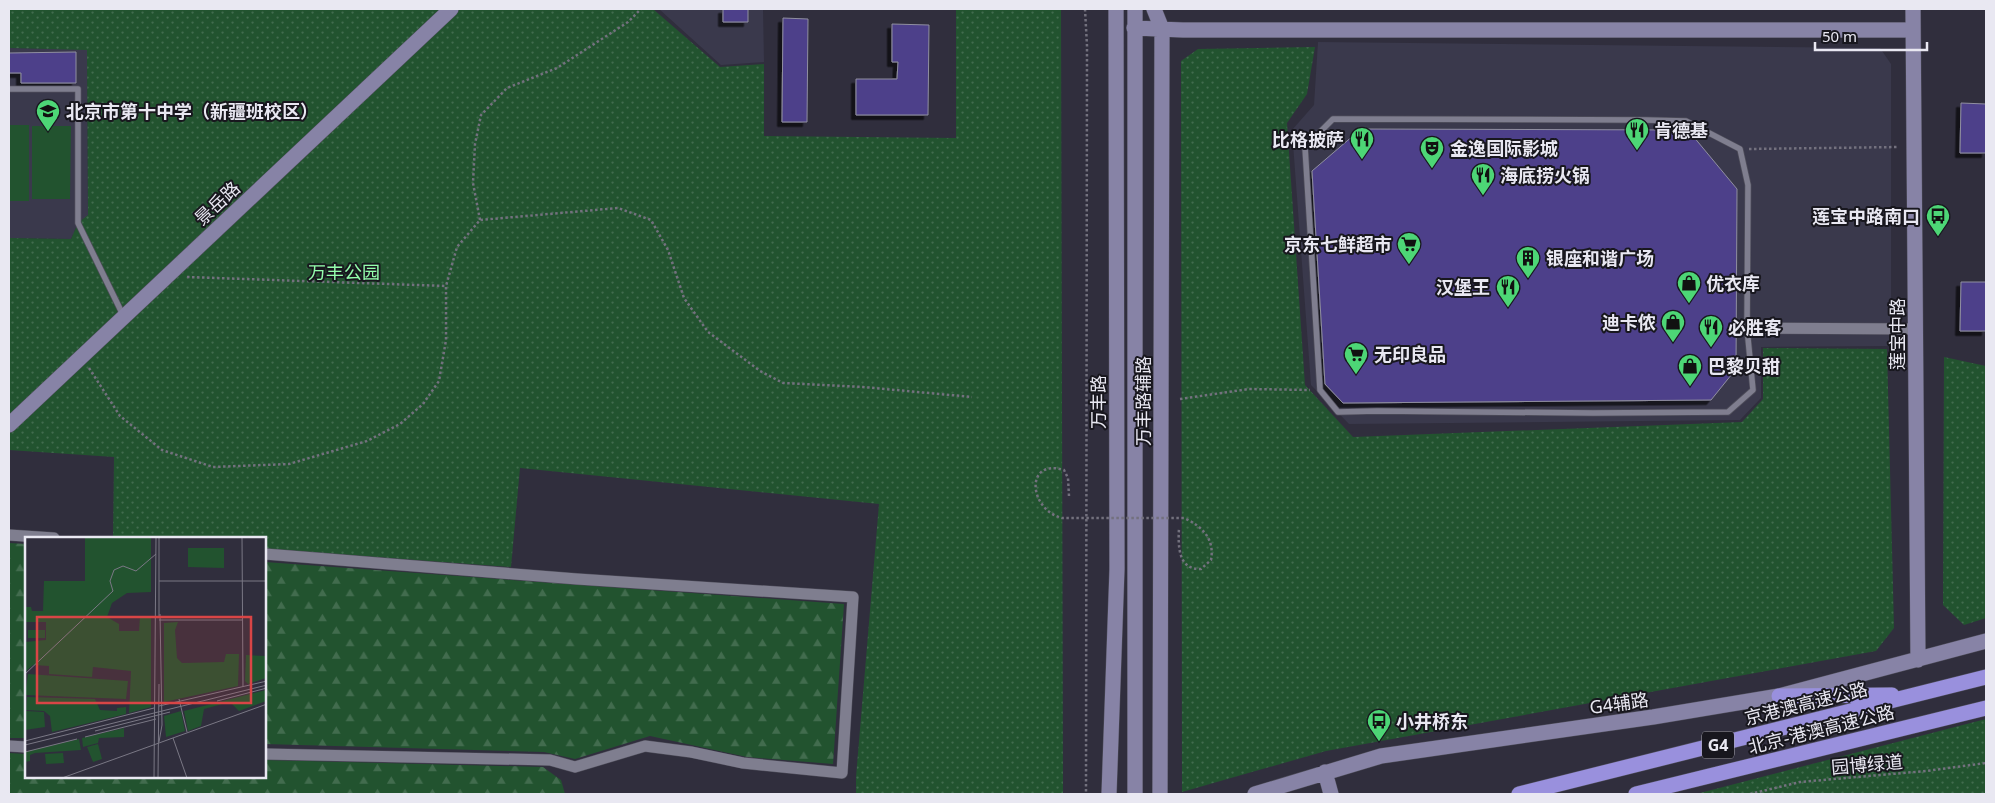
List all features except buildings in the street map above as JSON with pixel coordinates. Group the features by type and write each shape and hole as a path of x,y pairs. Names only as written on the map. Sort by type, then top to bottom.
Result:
{"highway":[{"name":"京港澳高速公路","path":"1519,794 1986,677"},
{"path":"1778,696 1918,695"},
{"name":"北京-港澳高速公路","path":"1636,794 1986,708"}],"street":[{"name":"景岳路","path":"9,425 451,9"},
{"name":"万丰路","path":"1109,794 1117,569 1116,9"},
{"name":"万丰路","path":"1135,9 1135,794"},
{"name":"万丰路辅路","path":"1154,9 1162,29 1160,794"},
{"name":"莲宝中路","path":"1913,9 1918,660"},
{"path":"1134,28 1913,30"},
{"path":"1747,328 1916,329"},
{"path":"9,534 43,537"},
{"path":"266,554 577,579 853,597 842,773 743,763 691,752 645,746 575,767 550,760 266,754"},
{"name":"G4辅路","path":"1256,794 1381,756 1653,717 1778,696 1986,641"},
{"path":"9,746 25,746"},
{"path":"1325,772 1331,794"}],"lane":[{"path":"9,89 78,89 78,223 124,317"},
{"path":"1333,119 1686,121 1740,149 1748,185 1747,328 1753,390 1728,412 1338,412 1320,390 1305,147 1333,119"}],"path":[{"path":"480,220 474,183 475,144 481,115 507,88 557,68 628,22 641,9"},
{"name":"万丰路","path":"1085,9 1087,46 1086,794"},
{"path":"1740,149 1914,147"},
{"path":"82,356 120,416 162,450 213,467 289,464 367,441 400,424 423,404 439,381 446,340 446,286 458,247 480,220 618,208 651,220 668,250 684,298 708,332 760,371 783,383 972,397"},
{"path":"167,276 446,286"},
{"path":"1180,399 1249,389 1320,390"},
{"path":"1069,496 1068,478 1064,470 1054,467 1047,468 1040,473 1035,481 1035,491 1045,508 1052,515 1062,518 1184,518 1195,523 1206,533 1212,548 1212,560 1201,569 1193,569 1185,564 1178,547 1178,528"},
{"name":"园博绿道","path":"1750,794 1800,782 1926,771 1986,763"}],"shaded area":[{"path":"659,9 763,9 764,62 721,65"},
{"name":"银座和谐广场","path":"1318,42 1880,48 1891,64 1891,346 1761,347 1761,398 1740,420 1349,424 1311,385 1292,130 1314,105"},
{"name":"北京市第十中学（新疆班校区）","path":"9,48 87,49 88,216 78,223 71,239 9,238"}],"green space":[{"name":"万丰公园","path":"9,9 653,9 720,67 764,64 764,136 956,138 956,9 1061,9 1063,794 856,794 879,504 520,468 511,567 266,549 266,537 113,537 114,457 9,450 9,238 71,239 78,223 88,215 87,50 9,48"},
{"path":"1315,47 1307,94 1287,123 1305,385 1353,437 1742,422 1763,399 1763,348 1887,349 1894,628 1876,651 1326,751 1182,792 1181,61 1198,49"},
{"path":"9,125 29,125 29,201 9,201"},
{"path":"32,126 71,126 70,199 32,199"},
{"path":"1944,357 1986,366 1986,618 1964,625 1943,605"},
{"path":"9,543 25,544 25,738 9,738"},
{"path":"266,562 844,604 833,764 747,757 650,736 575,759 544,752 266,744"},
{"path":"1986,719 1986,794 1696,794"},
{"path":"9,753 25,754 25,778 266,778 266,760 543,767 561,780 565,794 9,794"}],"place":[{"name":"北京市第十中学（新疆班校区）","path":"48,132"},
{"name":"肯德基","path":"1637,151"},
{"name":"比格披萨","path":"1362,160"},
{"name":"金逸国际影城","path":"1432,169"},
{"name":"海底捞火锅","path":"1483,196"},
{"name":"莲宝中路南口","path":"1938,237"},
{"name":"京东七鲜超市","path":"1409,265"},
{"name":"银座和谐广场","path":"1528,279"},
{"name":"优衣库","path":"1689,304"},
{"name":"汉堡王","path":"1508,308"},
{"name":"迪卡侬","path":"1673,343"},
{"name":"必胜客","path":"1711,348"},
{"name":"无印良品","path":"1356,375"},
{"name":"巴黎贝甜","path":"1690,387"},
{"name":"小井桥东","path":"1379,742"}]}
